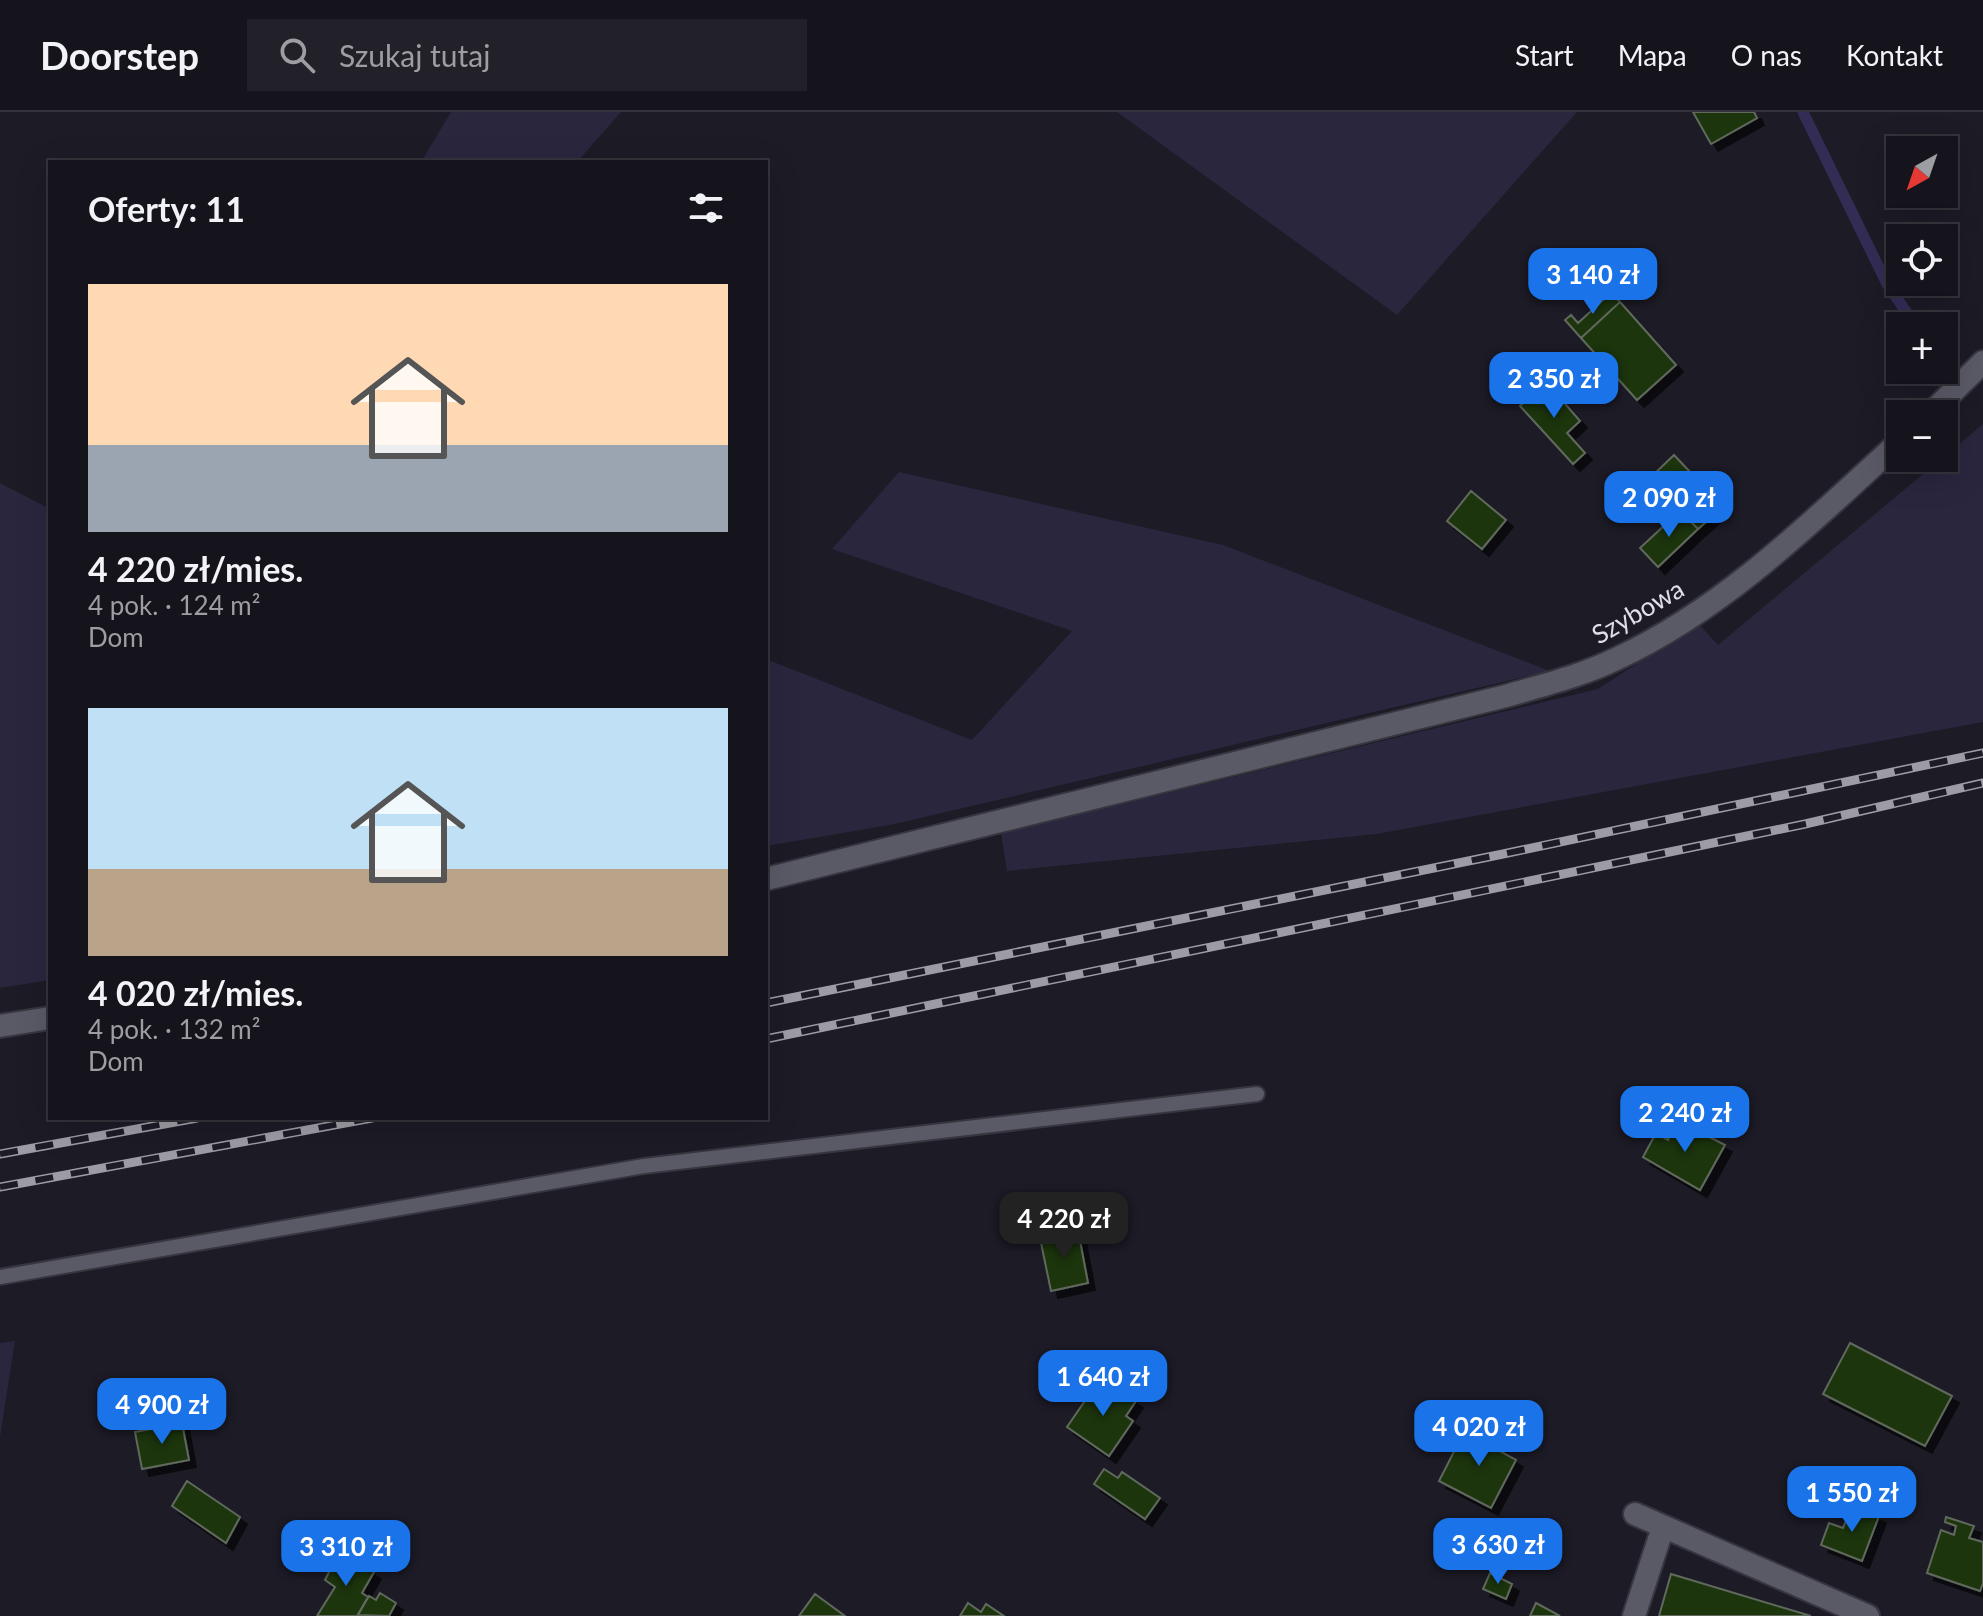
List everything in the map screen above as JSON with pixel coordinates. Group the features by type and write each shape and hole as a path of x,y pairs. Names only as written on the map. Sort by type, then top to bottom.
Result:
{"street":[{"path":"1944,400 1983,362"},
{"name":"Szybowa","path":"768,879 1506,696 1585,672 1642,647 1715,599 1797,534 1886,454"},
{"path":"0,1026 48,1018"},
{"path":"1635,1514 1868,1616"},
{"path":"1634,1616 1663,1527"}],"lane":[{"path":"0,1277 644,1166 1257,1094"}],"shaded area":[{"path":"451,112 621,112 579,160 422,160"},
{"path":"1117,112 1577,112 1397,315"},
{"path":"1983,424 1983,722 1377,834 1007,871 1001,833 1598,689 1698,623 1718,645 1925,472 1958,472 1958,445"},
{"path":"899,472 1223,545 1550,671 890,825 768,846 768,660 972,740 1072,631 832,549"},
{"path":"0,483 48,508 48,980 0,988"},
{"path":"15,1341 0,1437 0,1343"}],"building":[{"path":"1693,112 1754,112 1757,118 1711,144"},
{"path":"1611,293 1620,302 1581,338 1565,320 1571,315 1578,323"},
{"path":"1620,302 1676,365 1637,400 1581,338"},
{"path":"1546,382 1580,421 1567,433 1585,453 1573,464 1520,406"},
{"path":"1674,455 1723,507 1698,529 1650,478"},
{"path":"1471,491 1506,520 1482,549 1447,521"},
{"path":"1680,511 1698,529 1658,567 1640,548"},
{"path":"1678,1121 1725,1145 1700,1190 1643,1157 1656,1133 1668,1140"},
{"path":"1078,1230 1088,1283 1051,1291 1040,1238"},
{"path":"1850,1343 1952,1396 1925,1446 1823,1394"},
{"path":"1098,1382 1118,1396 1121,1391 1136,1401 1126,1416 1133,1421 1109,1456 1067,1427"},
{"path":"182,1423 189,1460 142,1469 135,1432"},
{"path":"1489,1427 1503,1440 1498,1450 1516,1460 1491,1508 1439,1481 1464,1432 1479,1440"},
{"path":"1104,1469 1118,1478 1122,1472 1160,1498 1145,1519 1094,1484"},
{"path":"187,1481 240,1517 226,1543 172,1506"},
{"path":"1852,1506 1879,1516 1862,1561 1821,1545 1829,1523 1843,1528"},
{"path":"1946,1517 1974,1526 1969,1538 1983,1542 1983,1583 1980,1591 1927,1573 1941,1530 1954,1535 1956,1526 1945,1522"},
{"path":"340,1551 374,1572 362,1593 368,1597 357,1616 317,1616 335,1587 325,1580"},
{"path":"1490,1573 1512,1584 1506,1599 1483,1589"},
{"path":"1671,1574 1811,1616 1659,1616"},
{"path":"380,1593 396,1603 389,1616 358,1615 369,1596 376,1600"},
{"path":"815,1594 845,1616 799,1616"},
{"path":"968,1603 981,1612 986,1604 1004,1616 960,1616"},
{"path":"1536,1603 1560,1616 1530,1616"}],"waterway":[{"path":"1803,112 1887,284 1906,312"}],"railway":[{"path":"768,1003 1983,753"},
{"path":"768,1039 1805,824 1983,783"},
{"path":"0,1154 186,1120"},
{"path":"0,1187 361,1120"}]}
